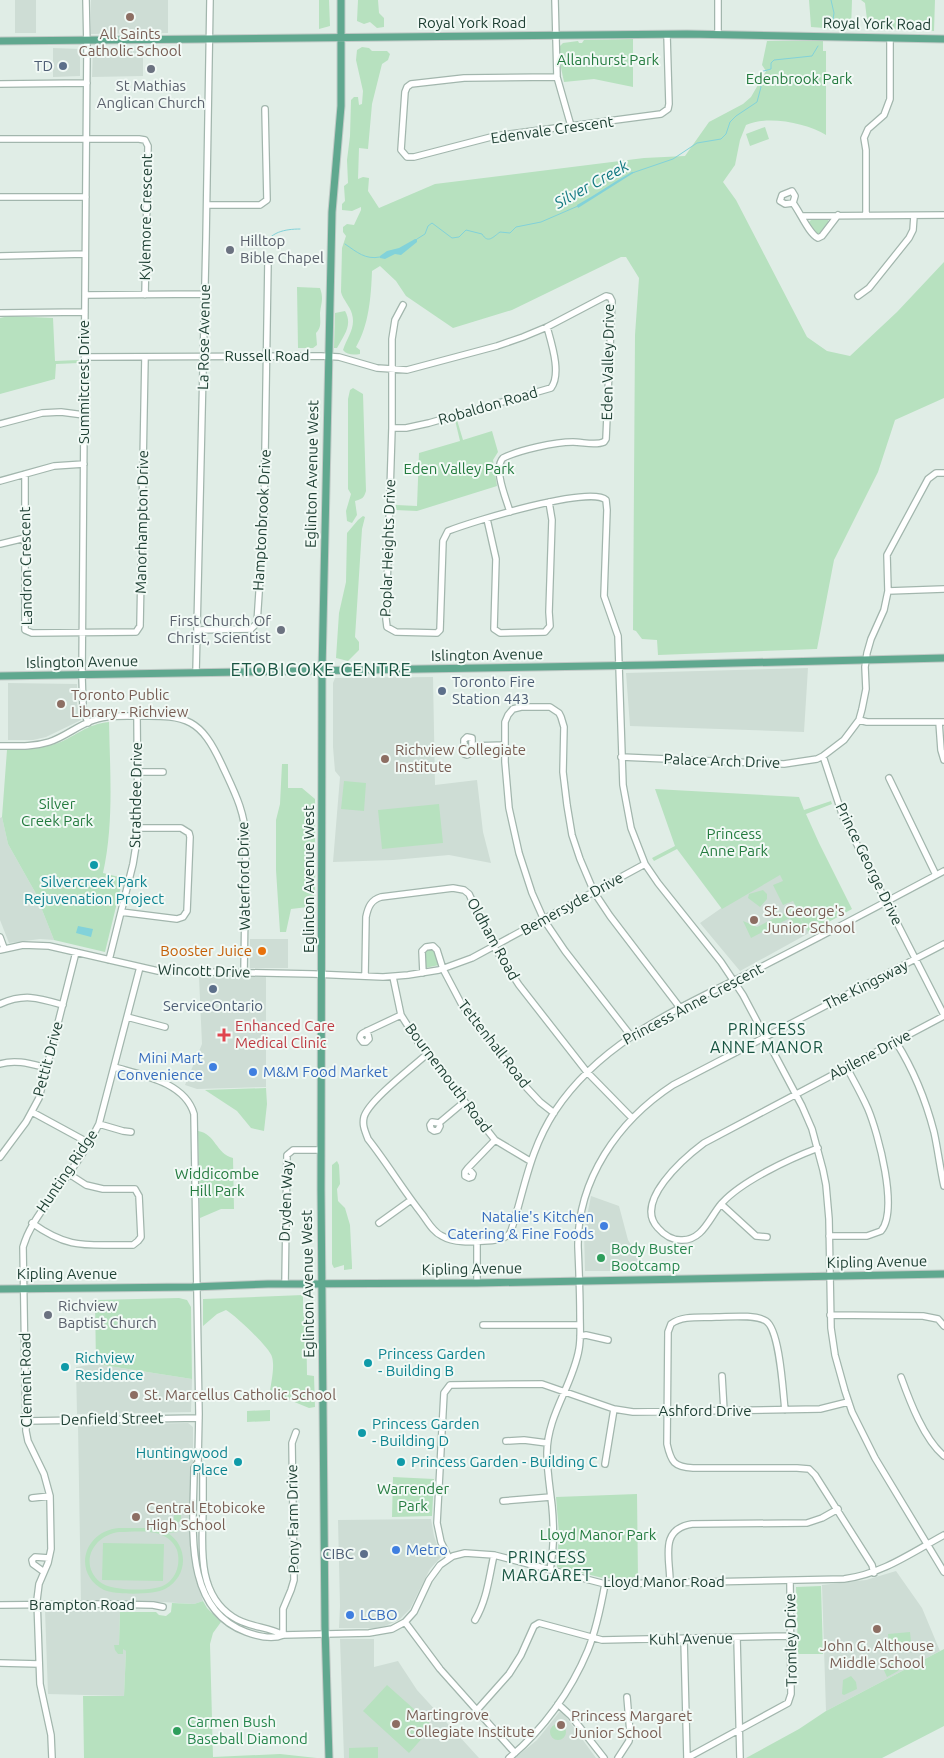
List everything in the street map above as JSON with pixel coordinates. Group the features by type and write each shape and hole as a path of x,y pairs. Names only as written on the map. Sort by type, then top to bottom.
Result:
{"main road":[{"name":"Eglinton Avenue West","path":"328,1758 325,1635 321,1150 322,671 332,212 341,106 341,0"},
{"name":"Royal York Road","path":"0,41 667,35 944,39"},
{"name":"Islington Avenue","path":"0,676 619,666 944,658"},
{"name":"Kipling Avenue","path":"0,1289 478,1283 944,1274"}],"street":[{"name":"Summitcrest Drive","path":"86,0 82,676 83,707 88,722"},
{"name":"La Rose Avenue","path":"196,673 210,0"},
{"path":"555,0 557,77 571,126"},
{"path":"718,0 718,35"},
{"name":"Edenvale Crescent","path":"557,77 475,77 411,84 405,92 401,150 406,157 414,157 495,136 657,115 668,108 669,104 667,35"},
{"path":"866,215 866,150 864,138 865,133 879,120 888,108 890,100 890,38"},
{"path":"0,84 87,83"},
{"path":"207,206 260,205 266,200 265,109"},
{"path":"0,139 86,139"},
{"name":"Kylemore Crescent","path":"86,139 139,139 147,142 145,295"},
{"path":"0,198 86,197"},
{"path":"793,203 813,236 818,238 822,236 838,215"},
{"path":"802,216 944,215"},
{"path":"858,296 869,288 909,238 913,230 914,216"},
{"path":"0,256 85,254"},
{"name":"Hamptonbrook Drive","path":"197,630 251,629 257,623 264,517 268,261"},
{"path":"85,295 205,294"},
{"name":"Eden Valley Drive","path":"328,356 339,357 376,368 407,370 497,346 547,327 606,296 610,297 606,439 600,444 582,442 552,444 503,458 499,463 499,471 510,512"},
{"name":"Poplar Heights Drive","path":"403,305 397,315 394,326 386,619 388,629 396,632 437,633 440,630 444,536 448,530 548,502 573,497 598,496 606,500 604,596 617,631 619,666"},
{"path":"0,313 84,312"},
{"name":"Robaldon Road","path":"392,428 406,428 551,388 555,383 555,362 553,346 547,327"},
{"name":"Russell Road","path":"85,357 328,356"},
{"name":"Manorhampton Drive","path":"83,633 134,633 140,628 144,357"},
{"path":"0,424 42,413 61,412 84,415"},
{"path":"0,481 54,466 84,464"},
{"path":"823,756 844,740 859,720 866,689 866,661 871,639 884,610 888,591 887,555 928,479 936,473 944,473"},
{"name":"Landron Crescent","path":"25,474 25,630 32,633 83,633"},
{"path":"487,519 496,559 494,629 500,633 546,632 550,626 552,520 548,502"},
{"path":"0,544 25,538"},
{"path":"888,591 944,589"},
{"path":"619,666 622,785 635,838 646,864 658,883 734,981 812,1129 826,1185 830,1316 835,1355 848,1402 871,1452 944,1572"},
{"path":"631,1036 564,951 544,920 532,893 519,853 509,808 505,745 506,719 510,712 516,708 550,707 561,717 564,727 563,772 572,835 580,859 594,892 610,916 681,1008"},
{"name":"Strathdee Drive","path":"109,960 133,864 139,828 137,716"},
{"name":"Waterford Drive","path":"0,746 26,746 46,743 88,722 109,717 173,716 201,729 214,748 242,809 245,821 244,972"},
{"path":"859,720 867,722 942,722 941,750 944,760"},
{"path":"472,746 505,745"},
{"name":"Palace Arch Drive","path":"621,757 771,765 800,762 823,756"},
{"name":"Prince George Drive","path":"823,756 843,817 944,1016"},
{"path":"138,772 163,772"},
{"path":"889,778 936,875"},
{"path":"121,912 177,919 184,917 187,911 189,833 181,828 139,828"},
{"name":"Bemersyde Drive","path":"322,974 393,977 443,969 472,958 646,864"},
{"name":"Princess Anne Crescent","path":"427,1054 368,1108 363,1127 368,1139 434,1230 448,1239 494,1241 510,1235 530,1161 538,1141 554,1113 587,1072 613,1048 681,1008 944,871"},
{"name":"Oldham Road","path":"365,976 366,917 371,904 381,896 453,888 464,890 474,902 494,946 519,985 587,1072 632,1118"},
{"path":"0,937 2,949"},
{"name":"The Kingsway","path":"550,1570 554,1532 547,1462 548,1443 551,1425 579,1352 579,1222 592,1176 604,1154 632,1118 673,1085 944,944"},
{"name":"Wincott Drive","path":"2,949 41,945 158,971 322,974"},
{"path":"423,973 422,954 424,948 428,946 434,946 437,950 443,969"},
{"name":"Pettit Drive","path":"0,1157 32,1112 39,1098 76,952"},
{"name":"Hunting Ridge","path":"23,1288 23,1247 32,1223 69,1174 99,1124 140,967"},
{"name":"Tettenhall Road","path":"443,969 458,998 474,1021 526,1087 554,1113"},
{"name":"Bournemouth Road","path":"393,977 401,1015 413,1036 494,1140 530,1161"},
{"path":"0,1004 32,997 63,1005"},
{"path":"367,1031 401,1015"},
{"name":"Abilene Drive","path":"721,1204 699,1234 687,1240 666,1235 655,1225 650,1215 653,1202 662,1185 697,1148 718,1135 944,1016"},
{"path":"126,1018 165,1027"},
{"path":"896,1042 908,1063 928,1113 937,1145 944,1186"},
{"path":"0,1064 23,1062 47,1068"},
{"path":"114,1067 144,1075 176,1090 192,1106 197,1287 198,1462 194,1468 194,1560 196,1569 202,1589 232,1617 246,1624 276,1631 283,1635"},
{"path":"829,1236 872,1235 881,1231 888,1218 888,1193 878,1140 868,1108 846,1068"},
{"path":"439,1123 464,1102"},
{"path":"32,1112 89,1143"},
{"path":"99,1124 123,1132 132,1132"},
{"path":"468,1168 494,1140"},
{"path":"767,1236 756,1236 721,1204 732,1193 747,1183 818,1148"},
{"name":"Dryden Way","path":"285,1284 287,1155 293,1150 321,1150"},
{"path":"32,1223 48,1234 72,1244 133,1245 138,1241 141,1236 140,1196 134,1189 103,1189 86,1185 69,1174"},
{"path":"379,1223 411,1200"},
{"path":"477,1241 478,1283"},
{"name":"Clement Road","path":"23,1288 28,1440 44,1474 50,1496 51,1548 39,1584 37,1604 40,1684 51,1735 52,1758"},
{"path":"830,1316 923,1316 938,1319 944,1326"},
{"path":"785,1410 779,1358 770,1326 765,1320 759,1318 721,1317 686,1318 671,1324 668,1332 667,1444 670,1458 674,1463 693,1468 809,1469 838,1509 872,1565 874,1573"},
{"path":"483,1325 580,1325"},
{"path":"580,1336 586,1335 608,1340"},
{"path":"722,1376 724,1411"},
{"path":"901,1377 910,1402 923,1427 936,1448 944,1456"},
{"name":"Ashford Drive","path":"449,1558 441,1542 438,1523 444,1393 446,1388 452,1384 548,1385 614,1409 633,1412 820,1409 848,1402"},
{"path":"605,1464 614,1409"},
{"name":"Denfield Street","path":"26,1421 198,1418"},
{"name":"Pony Farm Drive","path":"283,1635 283,1606 294,1580 292,1443 296,1432"},
{"path":"506,1441 524,1440 548,1443"},
{"path":"198,1462 203,1468 203,1568 213,1601 227,1622 239,1630 254,1635 276,1638 283,1635 325,1635 387,1631 406,1622 418,1606 432,1574 449,1558"},
{"path":"32,1498 50,1496"},
{"path":"503,1501 551,1497"},
{"path":"670,1582 669,1544 676,1530 681,1526 692,1524 807,1523 822,1518 838,1509"},
{"name":"Lloyd Manor Road","path":"449,1558 465,1553 494,1555 605,1584 844,1579 874,1573 894,1564 944,1534"},
{"path":"475,1620 481,1611 490,1581 494,1555"},
{"path":"44,1572 32,1564 32,1560 35,1557 49,1558"},
{"path":"196,1569 203,1568"},
{"name":"Tromley Drive","path":"687,1758 788,1704 791,1694 790,1581"},
{"path":"509,1758 537,1732 558,1704 576,1674 592,1638 605,1584"},
{"name":"Brampton Road","path":"0,1605 153,1605 163,1607"},
{"path":"227,1622 232,1617"},
{"path":"406,1622 440,1669 515,1753"},
{"name":"Kuhl Avenue","path":"478,1710 509,1674 521,1655 536,1624 541,1623 602,1640 791,1636"},
{"path":"737,1638 740,1758"},
{"path":"684,1639 687,1758"},
{"path":"0,1663 39,1664"},
{"path":"618,1758 630,1734 627,1697"},
{"path":"558,1704 571,1716 604,1758"}],"shaded area":[{"path":"15,0 36,0 36,33 15,33"},
{"name":"All Saints Catholic School","path":"91,0 168,0 168,33 91,34"},
{"path":"143,47 143,76 92,77 93,48"},
{"path":"53,48 80,49 80,76 53,77"},
{"path":"808,668 804,732 630,726 626,673"},
{"name":"Richview Collegiate Institute","path":"433,677 435,785 477,780 483,832 491,863 449,855 393,860 333,862 340,777 335,771 333,747 333,683 335,678"},
{"path":"8,683 77,684 77,704 81,720 46,737 33,740 8,740"},
{"path":"2,817 8,844 35,892 54,940 40,939 9,943 0,920 0,818"},
{"name":"St. George's Junior School","path":"780,874 809,933 740,971 700,923 730,902"},
{"path":"250,939 288,939 288,968 250,968"},
{"path":"199,977 266,977 266,1087 197,1089 185,1085 202,1044"},
{"path":"591,1196 619,1206 628,1240 648,1271 585,1271 584,1232"},
{"name":"St. Marcellus Catholic School","path":"96,1364 192,1379 191,1412 77,1414 76,1367"},
{"name":"Central Etobicoke High School","path":"188,1423 193,1427 194,1575 203,1601 194,1604 162,1602 81,1603 78,1425"},
{"path":"431,1519 441,1557 430,1569 410,1609 399,1620 385,1626 375,1628 339,1628 338,1520"},
{"name":"John G. Althouse Middle School","path":"896,1571 922,1608 940,1651 826,1711 822,1585 866,1580"},
{"path":"45,1610 120,1612 119,1641 126,1651 124,1696 48,1694"},
{"name":"Martingrove Collegiate Institute","path":"340,1639 374,1639 374,1667 398,1661 417,1690 479,1758 344,1758"},
{"name":"Princess Margaret Junior School","path":"561,1710 596,1758 515,1758 537,1740"}],"green space":[{"path":"319,0 329,0 330,26 319,29"},
{"path":"358,0 378,0 379,13 384,18 384,27 377,28 370,22 364,24 357,21"},
{"path":"809,0 852,0 851,30 811,27"},
{"path":"861,0 935,0 934,31 868,28 865,3"},
{"name":"Allanhurst Park","path":"633,39 633,87 594,79 564,82 560,63 560,46 563,43 578,41 582,43 584,40"},
{"name":"Edenbrook Park","path":"767,41 823,41 823,51 826,51 826,135 808,127 787,122 765,121 746,125 740,140 735,165 723,182 736,200 807,337 827,351 850,356 897,312 944,262 944,398 895,420 878,472 834,560 817,649 658,655 657,640 642,639 633,630 635,335 639,278 626,257 621,257 512,310 453,328 406,296 396,281 380,266 372,271 367,320 356,347 360,350 360,354 346,353 343,350 352,328 353,319 341,292 342,248 346,236 343,232 343,227 347,224 354,225 361,210 361,207 352,211 342,210 342,204 345,201 344,186 348,183 347,160 351,100 354,97 358,97 359,105 362,104 363,91 356,60 357,50 362,47 369,48 372,51 387,51 390,54 388,60 382,64 372,104 368,149 359,148 358,179 363,177 369,178 368,191 379,208 435,184 644,158 685,156 709,122 743,104 751,97 766,71 762,65"},
{"path":"765,127 769,139 750,146 746,134"},
{"path":"812,219 828,220 829,223 818,236 808,223"},
{"path":"297,287 320,288 322,298 320,326 316,333 317,345 313,348 298,348"},
{"path":"345,311 348,321 347,330 337,348 334,348 335,313"},
{"path":"9,316 53,318 55,361 79,360 79,363 56,364 55,379 0,394 0,318"},
{"path":"353,388 363,394 366,491 362,498 355,501 357,515 352,523 347,521 346,511 351,494 348,489 348,399 350,390"},
{"name":"Eden Valley Park","path":"455,420 457,420 463,440 492,431 498,452 493,460 497,486 417,511 395,510 396,505 417,506 419,453 460,441"},
{"path":"363,516 365,517 362,529 355,637 359,642 359,650 348,661 336,658 339,613 346,582 347,533"},
{"name":"Silver Creek Park","path":"109,722 110,817 103,873 123,878 105,952 54,940 35,892 8,844 2,817 7,750 52,745 94,725"},
{"path":"282,764 288,764 288,788 302,788 315,799 315,893 308,907 291,909 286,932 280,932 276,870 276,820 280,804"},
{"path":"344,781 366,783 364,811 341,809"},
{"name":"Princess Anne Park","path":"655,789 799,797 804,810 831,801 832,804 806,814 852,909 809,933 793,901 783,905 773,885 783,881 780,875 722,909 677,849 654,861 652,858 675,846"},
{"path":"439,804 443,843 382,849 378,810"},
{"path":"763,890 767,894 767,899 760,907 748,898 749,894"},
{"path":"794,908 805,926 797,930 790,918 751,938 743,921 757,927"},
{"path":"431,948 435,951 439,965 425,968 424,950"},
{"path":"266,1088 267,1104 264,1131 251,1128 237,1111 205,1090"},
{"name":"Widdicombe Hill Park","path":"198,1131 209,1136 223,1153 233,1158 234,1209 221,1209 200,1218"},
{"path":"337,1161 340,1184 337,1189 338,1201 345,1208 350,1225 352,1269 344,1270 344,1265 334,1268 332,1264 332,1165"},
{"path":"303,1295 303,1313 306,1313 307,1375 314,1376 315,1407 309,1408 270,1392 273,1365 270,1353 252,1332 230,1313 226,1310 217,1314 203,1326 203,1299"},
{"path":"179,1298 187,1300 191,1307 192,1379 96,1364 95,1300"},
{"path":"270,1410 270,1421 247,1422 247,1411"},
{"name":"Warrender Park","path":"393,1477 434,1479 432,1516 392,1517"},
{"name":"Lloyd Manor Park","path":"637,1494 638,1579 603,1578 557,1567 559,1533 556,1497"},
{"path":"174,1510 181,1510 181,1522 174,1522"},
{"path":"119,1528 178,1528 178,1532 168,1533 180,1546 183,1562 182,1570 173,1584 160,1591 125,1593 109,1592 94,1583 88,1574 85,1564 86,1554 90,1545 97,1537 107,1531","holes":["119,1532 152,1532 167,1537 177,1550 178,1564 175,1575 160,1587 147,1589 120,1589 100,1582 93,1575 90,1567 92,1551 102,1538"]},
{"path":"103,1543 164,1544 163,1581 102,1580"},
{"path":"821,1586 823,1654 798,1654 796,1587"},
{"path":"203,1601 207,1608 221,1622 213,1633 210,1644 213,1757 280,1754 317,1758 84,1758 83,1696 124,1696 126,1651 123,1649 123,1654 118,1654 114,1645 119,1645 120,1612 156,1612 159,1615 166,1616 171,1612 172,1603 194,1604"},
{"path":"910,1632 912,1651 890,1653 888,1634"},
{"path":"944,1649 944,1726 882,1758 746,1758 799,1729 826,1711"},
{"path":"886,1661 891,1661 899,1669 887,1677 882,1666"},
{"path":"851,1676 856,1682 857,1689 844,1695 842,1694 843,1680"},
{"path":"387,1685 433,1726 409,1753 363,1711"},
{"path":"558,1724 564,1726 566,1732 564,1738 558,1740 552,1738 550,1732 552,1726"},
{"path":"378,1747 378,1758 349,1758 349,1748"}],"water":[{"path":"635,172 578,208 577,205"},
{"path":"417,239 417,242 401,255 395,254 385,259 380,258 387,251 399,248"},
{"path":"78,926 93,929 91,937 76,933"}],"waterway":[{"name":"Silver Creek","path":"831,0 834,13 833,20"},
{"name":"Silver Creek","path":"632,173 673,159 697,143 721,139 726,134 730,122 757,102 761,87 758,80 760,72 771,69 771,63 774,60 812,56 818,46"},
{"name":"Silver Creek","path":"417,239 425,234 428,226 432,223 452,238 459,237 466,230 482,234 488,239 500,232 510,233 516,227 541,222 578,206"},
{"name":"Silver Creek","path":"264,247 266,242 278,232 300,229"},
{"name":"Silver Creek","path":"345,244 365,256 380,257"}],"place":[{"name":"All Saints Catholic School","path":"130,17"},
{"name":"TD","path":"63,66"},
{"name":"St Mathias Anglican Church","path":"151,69"},
{"name":"Hilltop Bible Chapel","path":"230,250"},
{"name":"First Church Of Christ, Scientist","path":"281,630"},
{"name":"Toronto Fire Station 443","path":"442,691"},
{"name":"Toronto Public Library - Richview","path":"61,704"},
{"name":"Richview Collegiate Institute","path":"385,759"},
{"name":"Silvercreek Park Rejuvenation Project","path":"94,865"},
{"name":"St. George's Junior School","path":"754,920"},
{"name":"Booster Juice","path":"262,951"},
{"name":"ServiceOntario","path":"213,989"},
{"name":"Enhanced Care Medical Clinic","path":"224,1035"},
{"name":"Mini Mart Convenience","path":"213,1067"},
{"name":"M&M Food Market","path":"253,1072"},
{"name":"Natalie's Kitchen Catering & Fine Foods","path":"604,1226"},
{"name":"Body Buster Bootcamp","path":"601,1258"},
{"name":"Richview Baptist Church","path":"48,1315"},
{"name":"Princess Garden - Building B","path":"368,1363"},
{"name":"Richview Residence","path":"65,1367"},
{"name":"St. Marcellus Catholic School","path":"134,1395"},
{"name":"Princess Garden - Building D","path":"362,1433"},
{"name":"Huntingwood Place","path":"238,1462"},
{"name":"Princess Garden - Building C","path":"401,1462"},
{"name":"Central Etobicoke High School","path":"136,1517"},
{"name":"Metro","path":"396,1550"},
{"name":"CIBC","path":"364,1554"},
{"name":"LCBO","path":"350,1615"},
{"name":"John G. Althouse Middle School","path":"877,1629"},
{"name":"Martingrove Collegiate Institute","path":"396,1724"},
{"name":"Princess Margaret Junior School","path":"561,1725"},
{"name":"Carmen Bush Baseball Diamond","path":"177,1731"}],"district":[{"name":"ETOBICOKE CENTRE","path":"321,670"},
{"name":"PRINCESS ANNE MANOR","path":"767,1038"},
{"name":"PRINCESS MARGARET","path":"547,1566"}]}
